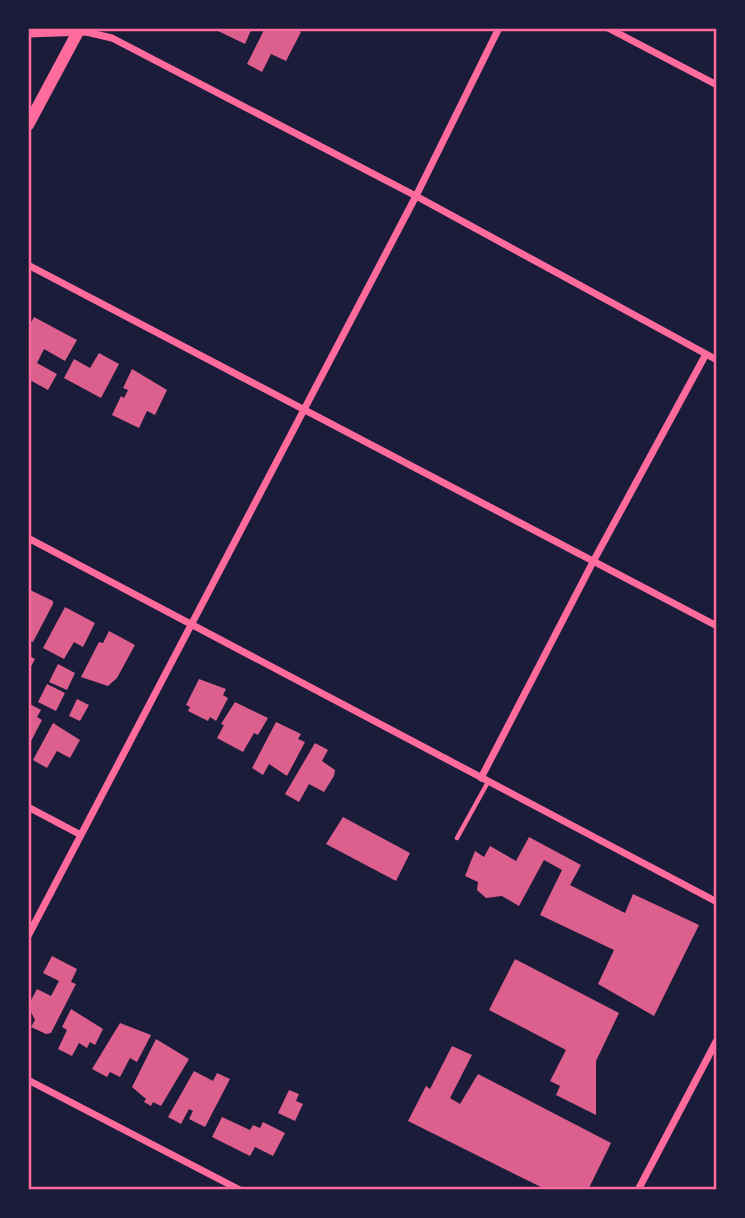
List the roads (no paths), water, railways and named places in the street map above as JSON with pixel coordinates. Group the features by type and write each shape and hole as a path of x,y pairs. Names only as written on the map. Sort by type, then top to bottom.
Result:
{"main road":[{"path":"28,125 79,30"}],"street":[{"path":"28,936 301,409 416,195 499,28"},
{"path":"608,28 717,85"},
{"path":"28,34 79,30 112,38 416,195 717,360"},
{"path":"28,265 717,626"},
{"path":"485,780 594,560 706,355"},
{"path":"28,538 717,902"},
{"path":"28,807 81,835"},
{"path":"641,1189 717,1040"},
{"path":"28,1080 240,1190"}],"lane":[{"path":"457,838 485,780"}]}
